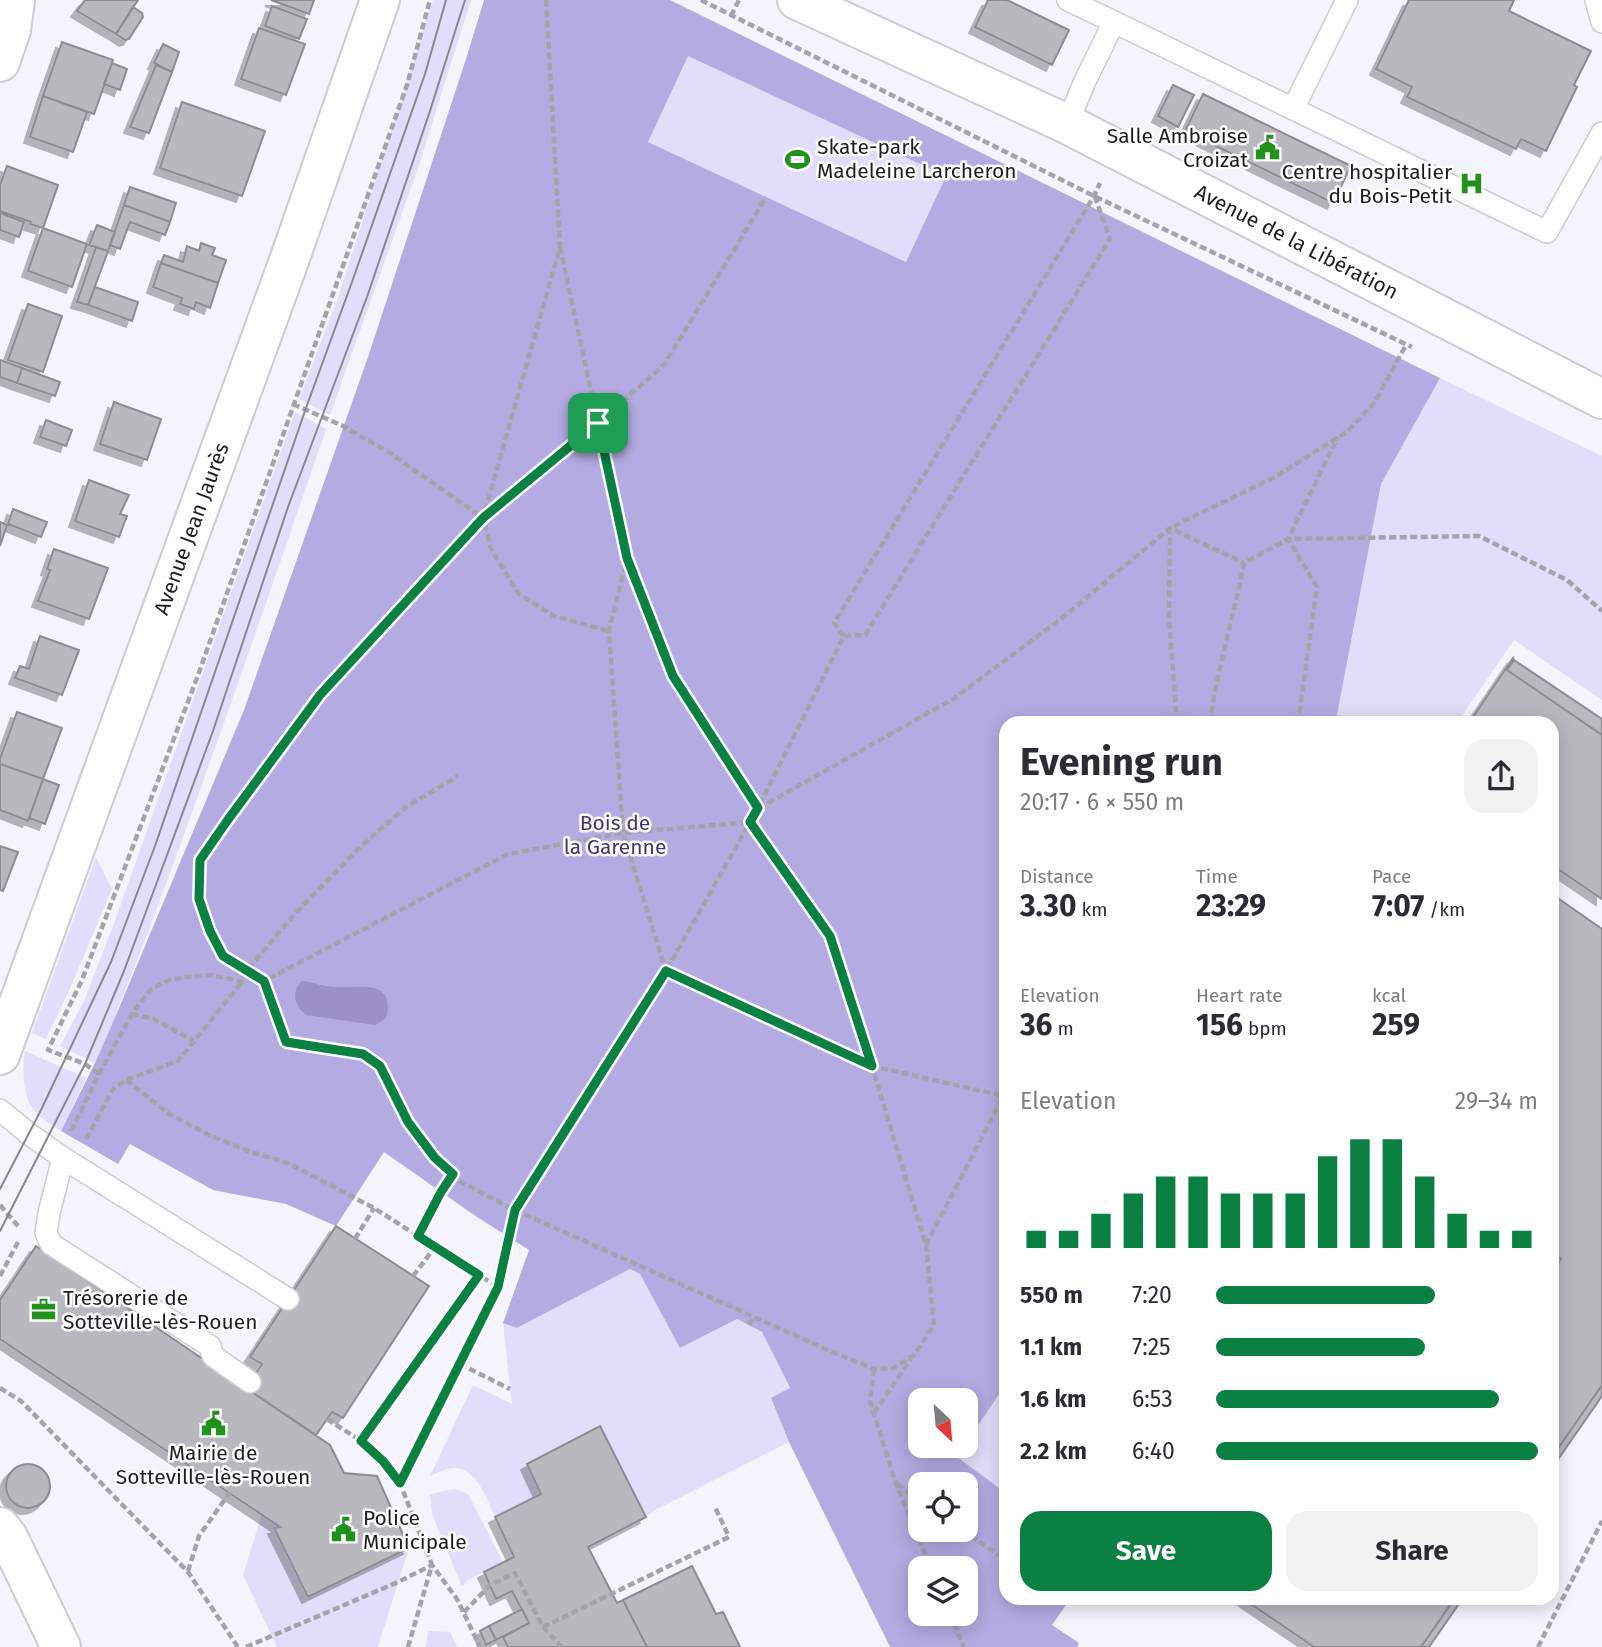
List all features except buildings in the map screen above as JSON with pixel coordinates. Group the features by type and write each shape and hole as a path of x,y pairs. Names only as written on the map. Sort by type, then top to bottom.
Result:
{"street":[{"path":"0,62 11,30 15,0"},
{"name":"Avenue Jean Jaurès","path":"0,1055 276,298 380,0"},
{"name":"Avenue de la Libération","path":"797,0 1067,124 1602,399"},
{"path":"0,1527 8,1537 61,1647"}],"lane":[{"path":"1068,0 1547,232 1602,133"},
{"path":"1293,109 1347,0"},
{"path":"1596,0 1602,22"},
{"path":"1067,124 1114,22"},
{"path":"0,1110 63,1158 288,1298"},
{"path":"63,1158 46,1233 51,1244 209,1346 213,1356 250,1382"}],"path":[{"path":"99,1074 85,1064 48,1050 82,981 192,691 407,85 430,0"},
{"path":"546,0 560,247 627,558 673,676 758,808"},
{"path":"701,0 1094,195 1419,351"},
{"path":"731,16 739,0"},
{"path":"844,636 865,635 1110,239 1094,195"},
{"path":"844,636 834,623 1094,195"},
{"path":"766,197 664,365 483,518 320,695 200,860 199,899 210,931 223,956 264,981 286,1042 363,1054 380,1066 408,1122 435,1158 461,1182 636,1268 874,1369 894,1368 914,1355"},
{"path":"560,247 483,518 491,549 519,594 554,616 609,631"},
{"path":"758,808 953,699 1061,619 1170,528 1275,477 1348,431 1375,402 1406,345"},
{"path":"293,404 343,426 390,453 483,518"},
{"path":"1288,539 1338,436"},
{"path":"1170,528 1244,563"},
{"path":"1170,528 1169,619 1176,716"},
{"path":"1244,563 1288,539 1479,536 1567,580 1602,611"},
{"path":"1288,539 1317,587 1299,716"},
{"path":"627,558 609,631 623,833 666,971 872,1066 999,1092"},
{"path":"1211,716 1244,563"},
{"path":"400,1483 498,1287 515,1210 666,971 758,808 844,636"},
{"path":"242,982 211,975 169,980 151,989 132,1014 99,1074 70,1133 75,1141 85,1140 113,1089 126,1080 178,1061 242,982 247,971 293,916 358,849 406,807 458,776"},
{"path":"264,981 508,854 623,833 750,822"},
{"path":"750,822 830,936 926,1245 934,1325 874,1413"},
{"path":"132,1014 154,1018 194,1041"},
{"path":"126,1080 169,1114 251,1152 288,1163 374,1208 498,1287"},
{"path":"926,1245 999,1105"},
{"path":"418,1236 453,1174"},
{"path":"0,1205 23,1232 0,1276"},
{"path":"355,1238 374,1208"},
{"path":"413,1276 435,1247"},
{"path":"361,1441 479,1275"},
{"path":"749,1325 754,1317"},
{"path":"460,1364 510,1389"},
{"path":"874,1369 870,1401 896,1484 926,1556"},
{"path":"0,1388 21,1401 188,1572 237,1647"},
{"path":"327,1419 361,1441 383,1461 400,1483 432,1565 457,1599 480,1647"},
{"path":"896,1484 908,1492"},
{"path":"188,1572 198,1536 230,1492"},
{"path":"543,1627 729,1537 715,1507"},
{"path":"1538,1647 1602,1521"},
{"path":"978,1541 999,1555"},
{"path":"246,1647 432,1565"},
{"path":"408,1647 432,1565"},
{"path":"464,1612 490,1585 515,1573 543,1627 562,1647"},
{"path":"955,1626 964,1647"}],"shaded area":[{"path":"433,0 471,0 417,171 330,415 299,399 338,298"},
{"name":"Skate-park Madeleine Larcheron","path":"688,55 946,176 906,262 648,142"},
{"path":"1440,378 1602,456 1602,700 1514,640 1462,716 1337,716 1381,484"},
{"path":"295,412 326,429 175,859 95,1063 60,1046 85,999 116,918"},
{"path":"96,857 112,889 46,1039 32,1033"},
{"path":"302,981 331,987 377,989 387,999 387,1015 375,1025 306,1015 295,998 296,989"},
{"path":"25,1051 86,1078 61,1131 38,1115 29,1101 24,1076"},
{"path":"630,1269 640,1274 680,1348 737,1319 762,1332 790,1389 771,1398 789,1442 646,1517 527,1465 541,1494 495,1517 480,1485 468,1472 452,1468 430,1476 473,1385 512,1404 503,1323 518,1328"},
{"path":"999,1394 999,1488 957,1458 978,1458 978,1425"},
{"path":"455,1489 468,1494 503,1562 468,1580 462,1586 432,1514 430,1495"},
{"path":"262,1514 280,1527 274,1529 308,1597 409,1548 378,1647 277,1647 243,1575"},
{"path":"428,1631 450,1632 457,1647 426,1647"}],"green space":[{"name":"Bois de la Garenne","path":"484,0 670,0 1440,378 1381,484 1337,716 999,716 999,1394 978,1425 978,1388 908,1388 908,1458 958,1458 977,1472 908,1472 908,1542 978,1542 978,1472 999,1488 999,1605 1066,1605 1052,1625 1079,1643 1077,1647 890,1647 789,1442 771,1398 790,1388 762,1332 737,1319 680,1348 640,1274 630,1269 517,1328 503,1323 529,1250 384,1152 336,1226 286,1204 213,1190 130,1144 118,1164 61,1131 119,1008 244,710 368,357","holes":["688,56 946,176 906,262 648,142"]}],"tram line":[{"path":"0,1189 41,1110 111,962 155,846 425,74 446,0"},
{"path":"0,1231 85,1064 124,971 213,731 288,507 367,297 465,0"}],"place":[{"name":"Salle Ambroise Croizat","path":"1268,148"},
{"name":"Skate-park Madeleine Larcheron","path":"797,159"},
{"name":"Centre hospitalier du Bois-Petit","path":"1472,184"},
{"name":"Trésorerie de Sotteville-lès-Rouen","path":"43,1310"},
{"name":"Mairie de Sotteville-lès-Rouen","path":"213,1424"},
{"name":"Police Municipale","path":"343,1530"}],"route":[{"path":"598,423 627,558 673,676 758,808 750,822 830,936 872,1066 666,971 515,1210 498,1287 400,1483 383,1461 361,1441 479,1275 418,1236 453,1174 435,1158 408,1122 380,1066 363,1054 286,1042 264,981 223,956 210,931 199,899 200,860 320,695 483,518 598,423"}]}
